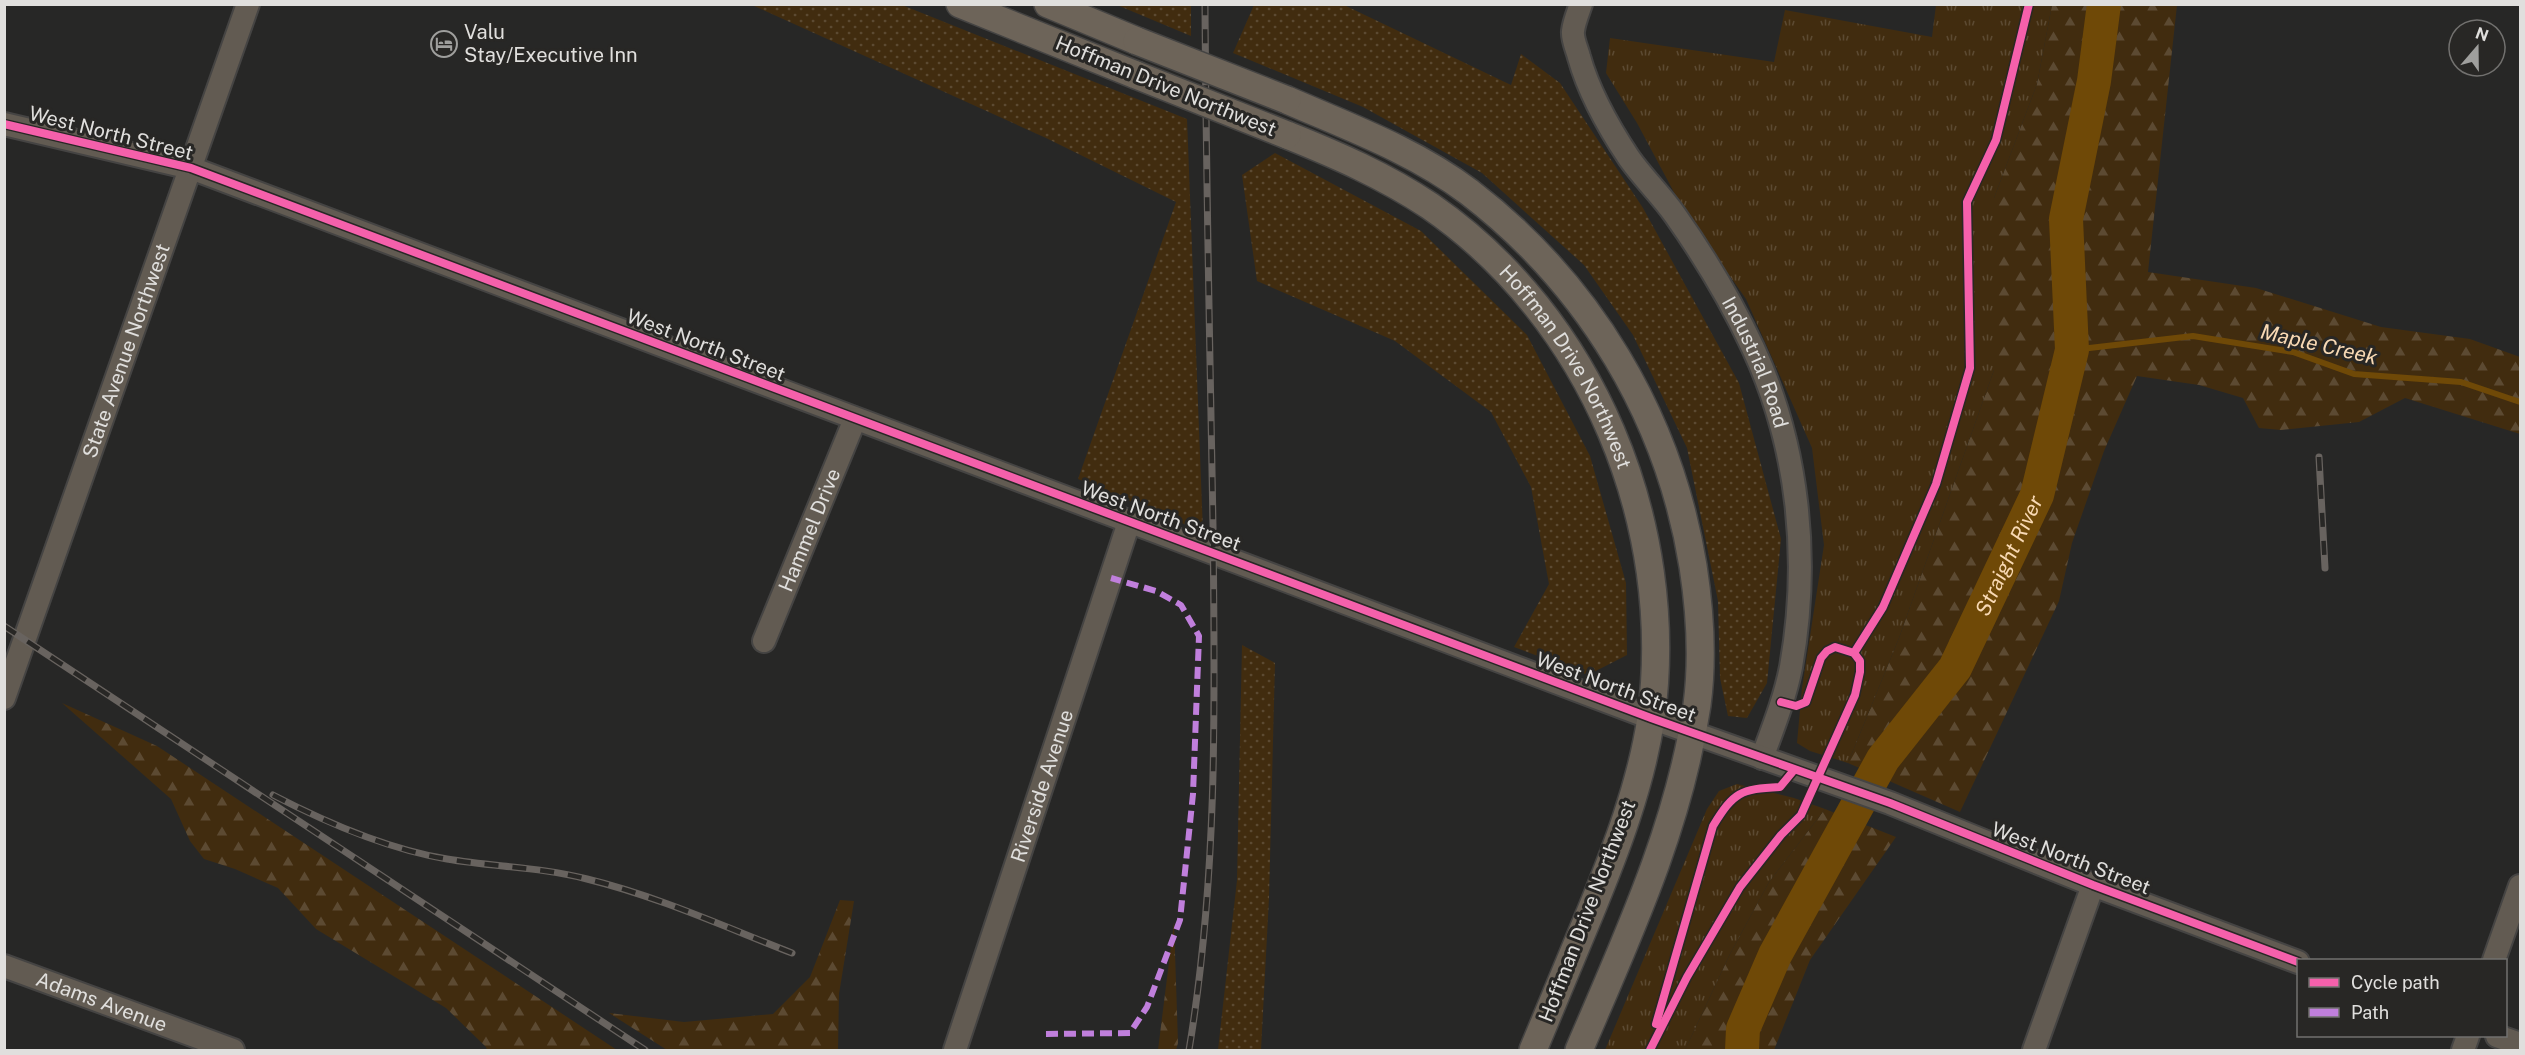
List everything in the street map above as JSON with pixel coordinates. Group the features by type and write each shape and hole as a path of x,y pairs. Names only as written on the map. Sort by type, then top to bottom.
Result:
{"main road":[{"name":"Hoffman Drive Northwest","path":"960,4 1287,135 1377,174 1431,207 1468,236 1508,273 1539,309 1591,388 1612,431 1640,519 1651,571 1656,623 1651,718 1641,765 1615,850 1533,1050"},
{"name":"Hoffman Drive Northwest","path":"1048,4 1287,100 1388,144 1429,166 1467,191 1535,250 1563,281 1600,329 1631,379 1657,435 1683,513 1696,589 1699,629 1697,701 1692,733 1667,835 1647,891 1579,1050"}],"street":[{"name":"State Avenue Northwest","path":"4,698 248,4"},
{"name":"Industrial Road","path":"1581,4 1573,33 1582,66 1599,107 1630,159 1674,213 1706,260 1735,312 1754,349 1784,439 1794,484 1802,573 1791,668 1762,758"},
{"name":"West North Street","path":"4,124 191,168 1651,718 1890,802 2094,885 2297,962"},
{"name":"Hammel Drive","path":"764,641 855,418"},
{"name":"Riverside Avenue","path":"955,1050 1129,522"},
{"path":"2034,1050 2094,885"},
{"path":"2494,959 2520,886"},
{"name":"Adams Avenue","path":"4,966 233,1050"},
{"path":"2502,1037 2520,1044"}],"green space":[{"path":"752,5 902,5 1187,119 1203,532 1078,479 1176,202 1046,138"},
{"path":"1117,5 1191,5 1191,36"},
{"path":"1254,5 1344,5 1511,85 1521,54 1560,83 1643,208 1739,383 1781,539 1767,683 1747,718 1728,716 1720,678 1718,601 1687,448 1633,335 1584,265 1482,173 1363,107 1233,53"},
{"path":"1936,5 2052,5 2037,84 1994,198 1994,370 1899,638 1848,763 1810,751 1797,743 1802,688 1824,545 1812,448 1746,299 1684,211 1637,123 1606,73 1610,38 1774,62 1785,10 1932,37"},
{"path":"2052,5 2177,5 2148,272 2256,288 2381,327 2470,339 2520,357 2520,434 2405,398 2359,422 2281,430 2259,428 2243,398 2199,385 2137,376 2104,451 2072,543 2059,601 1960,812 1848,763 1899,638 1994,370 1994,198 2037,84"},
{"path":"1275,153 1421,231 1527,335 1590,456 1626,583 1627,655 1588,675 1514,647 1549,584 1531,487 1491,412 1395,341 1257,281 1242,175"},
{"path":"1242,645 1275,663 1269,898 1261,1050 1218,1050 1237,880"},
{"path":"62,703 157,746 617,1050 487,1050 446,1008 316,929 278,888 235,869 204,859 190,841 171,799"},
{"path":"1737,784 1794,798 1825,809 1769,882 1730,954 1685,1050 1605,1050 1707,809 1719,791"},
{"path":"1825,809 1896,837 1810,960 1774,1050 1685,1050 1730,954 1769,882"},
{"path":"840,900 854,901 839,994 838,1050 667,1050 609,1013 684,1022 773,1014 810,977"},
{"path":"1174,922 1178,1043 1176,1050 1158,1050"}],"waterway":[{"name":"Straight River","path":"1742,1050 1743,1029 1775,955 1883,759 1955,668 2037,495 2072,350 2066,219 2094,81 2104,4"},
{"name":"Maple Creek","path":"2072,350 2193,336 2293,352 2354,374 2461,382 2520,402"}],"railway":[{"path":"1189,1050 1205,919 1213,789 1213,526 1205,4"},
{"path":"2319,457 2325,568"},
{"path":"4,626 645,1050"},
{"path":"273,795 336,825 402,849 465,862 552,872 587,879 639,894 792,953"}],"marked path":[{"path":"1046,1034 1130,1033 1147,1007 1180,920 1193,794 1199,636 1181,605 1156,591 1111,578"}],"cycle path":[{"path":"1854,653 1883,607 1936,484 1970,368 1967,202 1996,140 2029,4"},
{"path":"4,124 191,168 1651,718 1890,803 2093,885 2297,962"},
{"path":"1650,1050 1687,977 1740,887 1781,835 1801,815 1855,695 1860,661 1854,653 1835,647 1827,651 1821,658 1806,702 1796,706 1781,702"},
{"path":"1656,1024 1713,826 1739,794 1756,789 1780,787 1794,770"}],"place":[{"name":"Valu Stay/Executive Inn","path":"444,44"}]}
